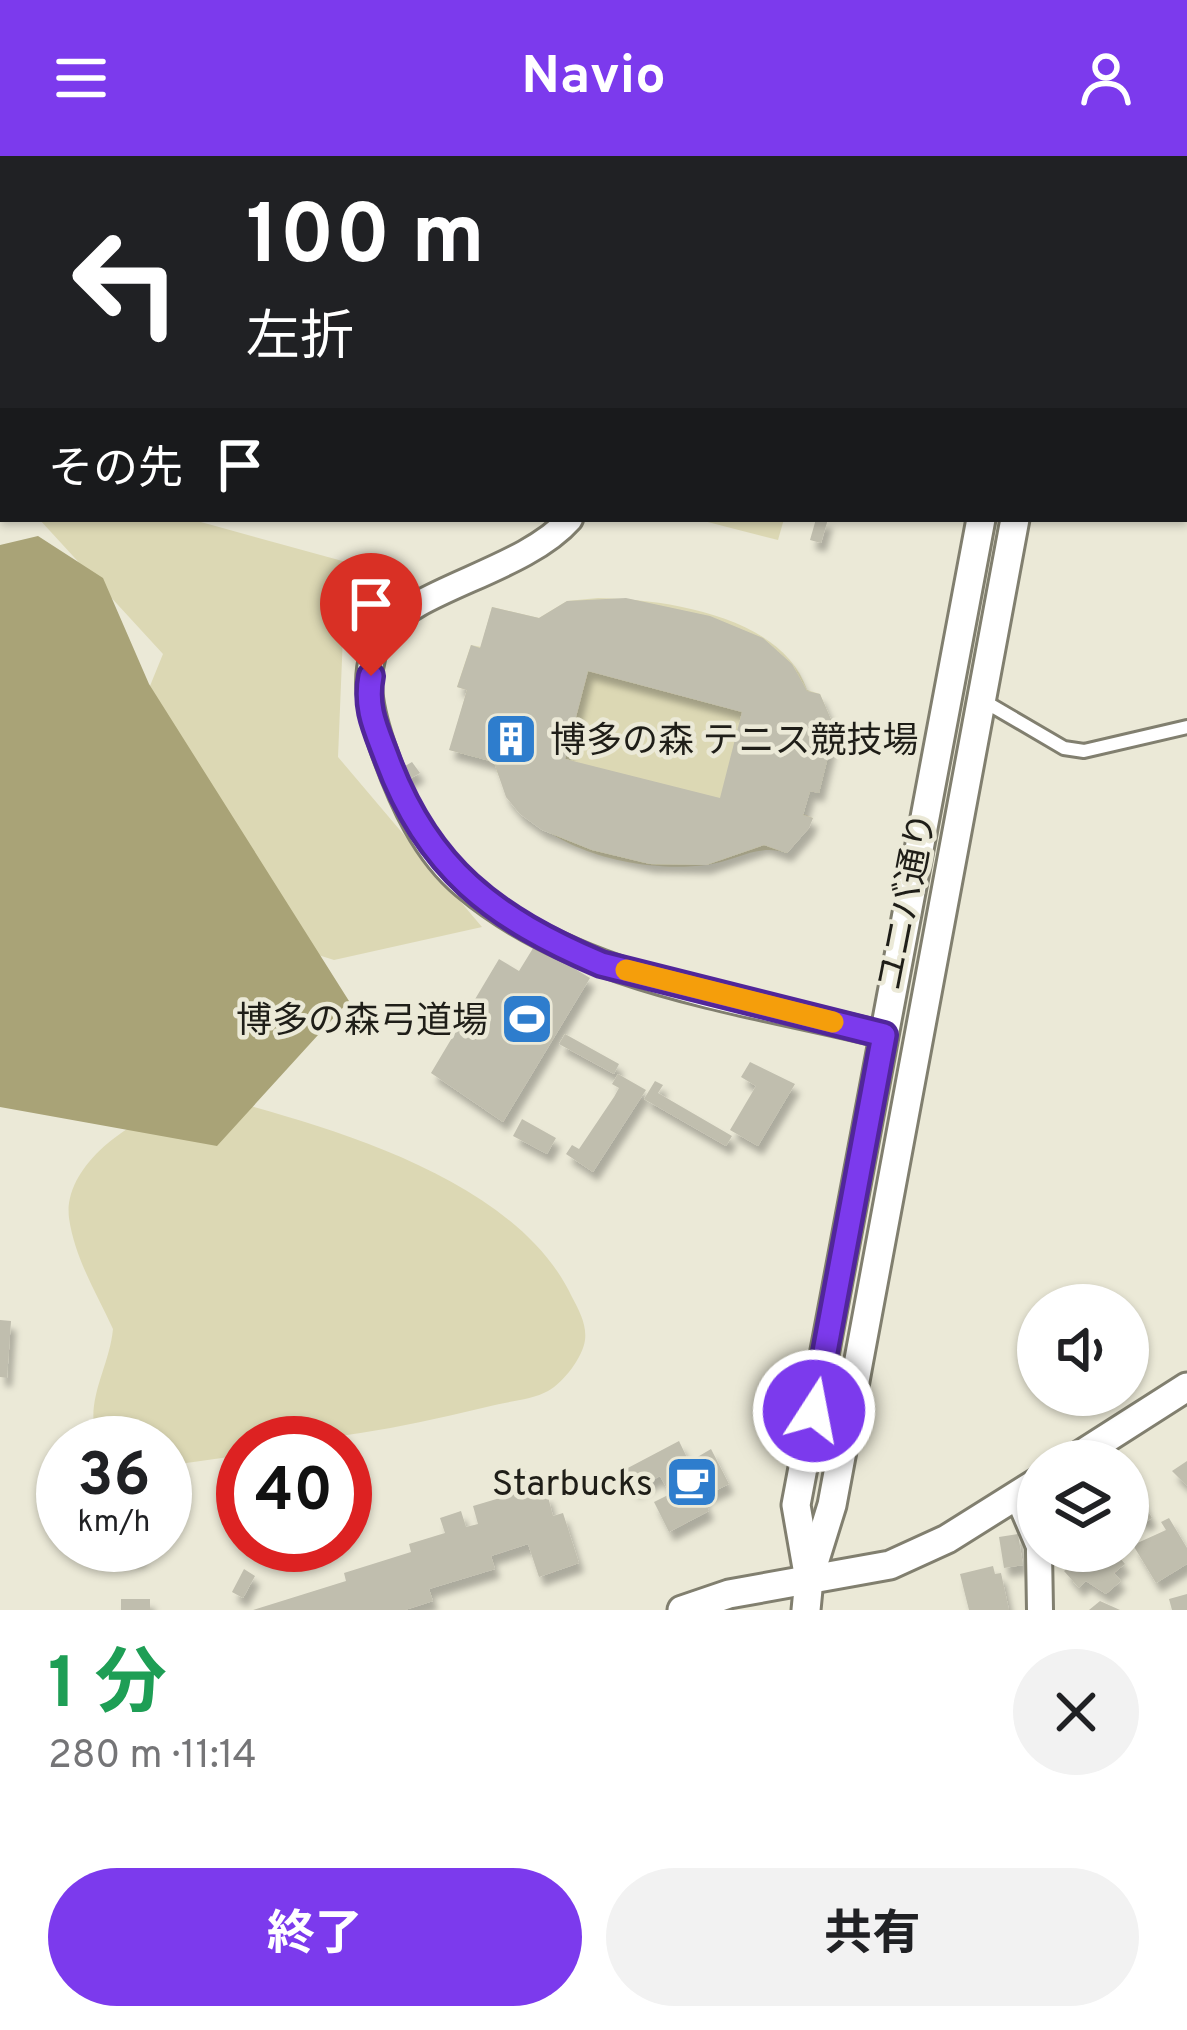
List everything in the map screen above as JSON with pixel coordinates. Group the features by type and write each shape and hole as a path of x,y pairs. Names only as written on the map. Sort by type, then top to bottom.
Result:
{"street":[{"path":"567,522 531,553 411,610 385,630 366,702 400,794 427,842 462,884 489,903 601,964 884,1035"},
{"name":"ユニバ通り","path":"809,1579 796,1505 980,522"},
{"name":"ユニバ通り","path":"809,1579 832,1505 1014,522"},
{"path":"1104,1440 1187,1387"},
{"path":"682,1610 890,1565 947,1539 1017,1495"},
{"path":"1039,1572 1040,1610"},
{"path":"767,1610 809,1579"},
{"path":"806,1610 809,1579"}],"lane":[{"path":"981,699 1064,748 1084,751 1187,727"}],"shaded area":[{"path":"42,522 201,522 346,562 338,757 482,927 334,960 186,913 110,784 163,654"},
{"path":"708,522 783,522 778,540"},
{"path":"38,536 103,578 149,684 349,1001 217,1146 0,1107 0,545"},
{"name":"博多の森 テニス競技場","path":"598,598 687,608 748,629 794,665 807,690 820,694 835,729 819,793 810,791 803,814 813,818 787,853 756,851 717,863 676,867 611,858 550,833 526,814 506,790 494,762 450,750 467,690 457,687 471,645 481,647 492,607 539,618 567,601"},
{"path":"243,1104 333,1131 429,1170 474,1195 514,1224 547,1258 572,1297 585,1334 566,1376 548,1391 529,1398 372,1432 372,1416 216,1416 216,1459 192,1462 192,1416 93,1416 113,1329 76,1247 70,1199 87,1165 117,1136 152,1116 187,1106"}],"building":[{"path":"815,522 827,522 821,543 810,540"},
{"name":"博多の森 テニス競技場","path":"626,598 710,616 763,638 792,664 807,691 820,694 835,729 819,793 810,791 803,815 813,818 787,853 764,845 706,865 650,864 592,850 542,830 520,814 506,797 494,762 449,750 467,690 457,687 471,645 480,648 492,607 539,618 567,601","holes":["588,671 742,712 720,798 565,759"]},
{"path":"412,762 420,773 399,785 393,773"},
{"path":"535,945 590,978 503,1122 431,1073 499,959 519,971"},
{"path":"565,1034 619,1064 614,1074 559,1044"},
{"path":"750,1062 795,1084 758,1146 730,1130 756,1086 741,1077"},
{"path":"618,1074 646,1090 593,1172 566,1154 572,1145 579,1149 614,1097 619,1088 612,1084"},
{"path":"655,1081 663,1085 658,1093 732,1136 726,1146 644,1099"},
{"path":"522,1119 556,1138 547,1154 513,1136"},
{"path":"0,1320 11,1321 7,1378 0,1377"},
{"path":"679,1441 689,1462 711,1449 729,1484 703,1497 709,1511 669,1532 654,1502 670,1494 660,1476 634,1490 624,1470"},
{"path":"1187,1461 1187,1486 1172,1471"},
{"path":"526,1471 534,1498 547,1493 553,1516 563,1513 579,1563 539,1577 528,1544 491,1556 495,1569 429,1589 433,1601 405,1610 253,1610 346,1581 344,1573 372,1572 372,1564 411,1552 409,1544 445,1533 440,1518 461,1511 466,1527 478,1524 473,1506 520,1492 514,1475"},
{"path":"1169,1518 1187,1548 1187,1564 1156,1583 1149,1571 1149,1538 1166,1530 1161,1522"},
{"path":"1017,1534 1017,1566 1004,1568 999,1537"},
{"path":"993,1566 995,1574 1001,1573 1009,1610 969,1610 960,1574"},
{"path":"242,1572 255,1576 243,1598 232,1592"},
{"path":"1065,1572 1115,1572 1121,1581 1106,1594 1086,1581 1079,1588"},
{"path":"1187,1594 1187,1610 1172,1610 1169,1599"},
{"path":"121,1599 150,1599 150,1610 121,1610"},
{"path":"1100,1601 1120,1610 1089,1610"}],"slow traffic":[{"path":"626,970 833,1022"}],"place":[{"name":"博多の森 テニス競技場","path":"511,739"},
{"name":"博多の森弓道場","path":"527,1019"},
{"name":"Starbucks","path":"692,1482"}],"route":[{"path":"371,676 366,702 400,794 427,842 462,884 503,913 601,964 884,1035 814,1411"}]}
